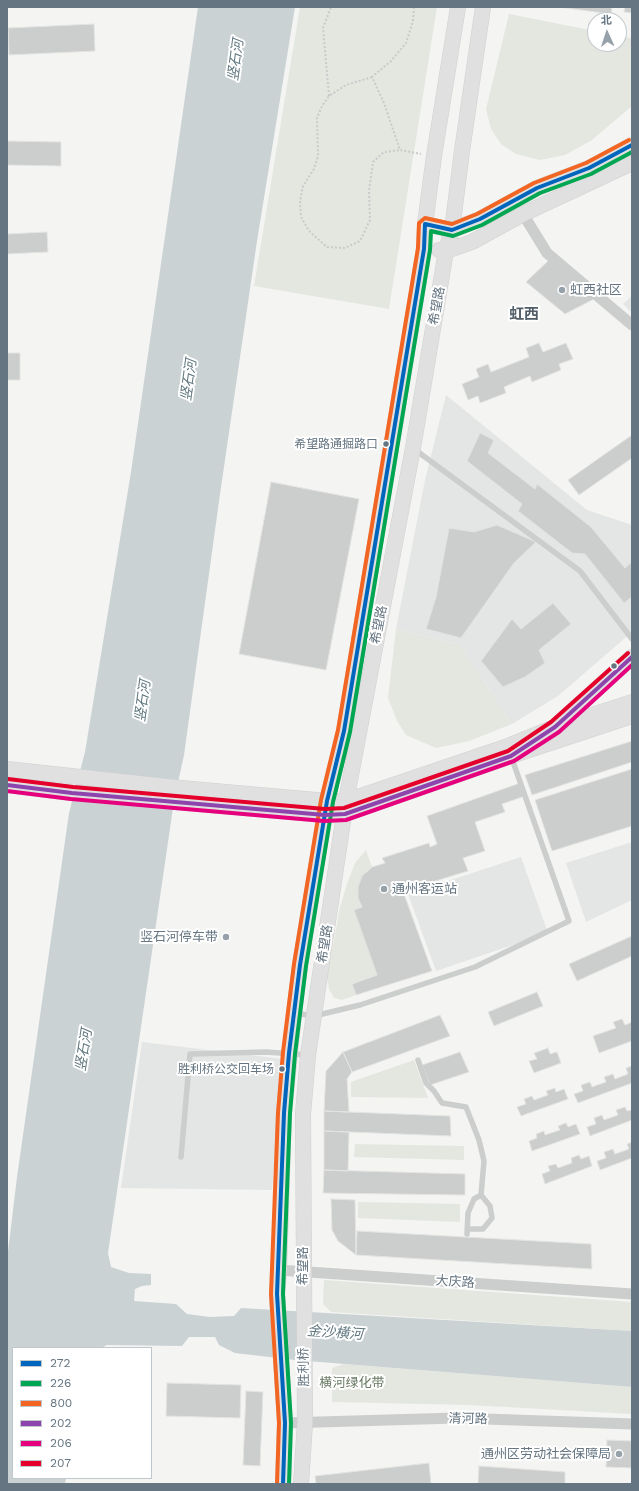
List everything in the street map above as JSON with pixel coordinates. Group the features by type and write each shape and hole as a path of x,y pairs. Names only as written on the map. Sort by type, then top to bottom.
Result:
{"main road":[{"name":"希望路","path":"276,1294 279,1270 284,1113 300,965 326,808 344,730 424,249 425,224 434,156 458,7"},
{"name":"希望路","path":"303,1293 303,1114 308,1055 346,807 413,448 446,251 452,230 483,7"},
{"path":"425,224 452,230 480,218 537,188 589,168 632,145"},
{"path":"424,249 446,251 472,242 523,214 632,163"},
{"path":"555,727 632,657"},
{"path":"510,751 555,727 632,702"},
{"path":"7,785 72,793 211,798 326,808 346,807 510,751 632,716"},
{"path":"7,769 211,798"},
{"name":"胜利桥","path":"303,1293 305,1423"},
{"name":"胜利桥","path":"276,1294 282,1405 285,1423"},
{"path":"283,1484 285,1423"},
{"path":"301,1484 305,1423"}],"street":[{"path":"523,214 547,253 632,325"},
{"name":"大庆路","path":"279,1270 632,1294"},
{"name":"清河路","path":"285,1423 456,1418 632,1424"}],"lane":[{"path":"413,448 580,571 632,639"},
{"path":"294,1013 314,1016 360,1005 475,967 569,921 510,751"},
{"path":"182,1157 190,1054 266,1052 308,1055"},
{"path":"418,1060 426,1083 434,1091 442,1104 466,1107 484,1161 481,1195 490,1206 492,1218 483,1229 467,1231 468,1213 474,1200 481,1195"}],"path":[{"path":"328,96 323,28 331,7"},
{"path":"414,7 413,21 406,44 391,61 372,77 346,85 328,96 322,106 317,118 318,156 314,169 303,186 300,201 301,216 309,231 327,247 345,248 360,241 370,220 369,191 373,162 384,152 400,150 434,156"},
{"path":"372,77 384,103 400,150"}],"shaded area":[{"path":"632,296 632,313 623,304"},
{"path":"446,395 587,510 632,525 632,632 558,696 512,724 460,645 396,629 425,480"},
{"path":"632,842 632,900 586,922 566,863"},
{"path":"521,857 548,933 436,971 408,894"},
{"path":"142,1042 283,1059 272,1190 121,1188"}],"green space":[{"path":"300,7 437,7 389,309 254,286"},
{"path":"509,14 587,29 587,52 627,52 627,37 632,38 632,106 592,140 565,155 540,160 516,154 501,144 491,129 486,109"},
{"path":"396,629 460,645 512,724 469,741 436,748 406,735 397,721 388,698"},
{"path":"366,850 372,867 362,876 362,907 355,911 377,975 352,984 356,995 342,1000 334,998 329,989 327,978 340,907 347,884 355,863"},
{"path":"414,1060 428,1098 351,1097 351,1082"},
{"path":"355,1144 464,1146 464,1160 354,1157"},
{"path":"358,1202 460,1204 460,1222 358,1218"},
{"path":"324,1280 632,1302 632,1331 331,1312 323,1304"},
{"name":"横河绿化带","path":"344,1364 632,1387 632,1414 470,1405 332,1402 332,1368"}],"water":[{"path":"198,7 295,7 257,241 184,755 174,801 108,1253 111,1267 129,1273 151,1274 151,1285 142,1286 135,1289 134,1301 176,1304 187,1314 210,1317 234,1316 241,1308 632,1331 632,1387 295,1360 235,1353 219,1345 215,1337 189,1337 182,1346 107,1345 103,1347 12,1347 12,1479 66,1479 65,1484 7,1484 7,1260 17,1177 69,813 85,752 131,472"}],"building":[{"path":"558,7 612,7 611,12 596,12"},
{"path":"625,7 632,7 632,13 624,12"},
{"path":"94,24 95,51 9,55 8,28"},
{"path":"7,141 61,142 61,166 7,165"},
{"path":"47,232 48,252 7,254 7,234"},
{"name":"虹西社区","path":"551,258 598,297 565,314 526,282"},
{"path":"539,343 543,352 566,343 573,359 559,364 561,370 532,382 530,376 504,387 506,393 480,403 478,396 468,400 462,384 479,377 476,369 488,364 491,372 529,357 526,348"},
{"path":"7,353 20,353 20,380 7,380"},
{"path":"480,433 494,440 488,453 535,489 537,484 591,527 625,568 632,562 632,597 624,603 585,554 572,553 518,511 522,504 467,461"},
{"path":"632,435 632,458 579,495 568,480"},
{"path":"271,482 359,499 326,670 239,654"},
{"path":"497,525 536,542 514,563 461,638 426,629 436,597 449,528 474,532"},
{"path":"553,603 571,624 539,650 545,663 525,677 503,687 481,661 512,619 521,629"},
{"path":"632,741 632,762 532,795 525,775"},
{"path":"632,769 632,826 552,851 535,800"},
{"name":"通州客运站","path":"520,783 525,796 502,804 505,812 475,822 485,851 463,858 468,871 403,891 432,971 356,995 352,984 377,975 354,910 362,907 358,898 358,887 362,876 372,867 385,863 382,858 429,843 430,847 437,844 427,816"},
{"path":"632,936 632,956 577,981 569,964"},
{"path":"537,992 543,1006 494,1026 488,1012"},
{"path":"440,1015 450,1036 352,1072 343,1052"},
{"path":"622,1019 625,1025 632,1022 632,1041 599,1053 593,1036 616,1028 613,1022"},
{"path":"548,1048 550,1054 557,1052 561,1063 534,1073 529,1061 537,1059 534,1053"},
{"path":"343,1052 352,1072 347,1079 349,1112 324,1111 326,1071"},
{"path":"460,1052 469,1072 430,1085 422,1065"},
{"path":"632,1066 632,1083 578,1103 574,1094 583,1091 581,1085 590,1082 592,1087 606,1082 604,1077 613,1074 615,1079 628,1074 626,1068"},
{"path":"555,1088 556,1092 564,1089 568,1099 521,1116 517,1107 526,1104 524,1099 532,1096 534,1100 548,1095 546,1091"},
{"path":"625,1107 627,1111 632,1110 632,1120 590,1136 587,1127 596,1124 594,1118 602,1115 604,1120 618,1115 616,1110"},
{"path":"324,1111 450,1116 451,1136 324,1131"},
{"path":"566,1123 568,1127 576,1124 580,1134 532,1151 529,1141 537,1138 536,1134 544,1131 545,1135 560,1130 558,1126"},
{"path":"324,1131 349,1132 348,1171 324,1170"},
{"path":"632,1142 632,1158 600,1170 597,1161 606,1158 604,1152 613,1149 615,1154 629,1149 627,1144"},
{"path":"579,1155 581,1159 589,1156 592,1166 545,1184 542,1174 550,1171 548,1166 556,1164 558,1168 572,1163 571,1158"},
{"path":"324,1170 465,1174 465,1195 323,1193"},
{"path":"331,1199 355,1200 356,1255 338,1241 332,1230"},
{"path":"357,1231 591,1244 592,1269 356,1255"},
{"path":"167,1383 241,1385 240,1418 166,1416"},
{"path":"246,1391 263,1392 260,1466 243,1465"},
{"name":"通州区劳动社会保障局","path":"607,1440 632,1441 632,1468 606,1467"},
{"path":"429,1463 431,1484 316,1484 315,1476"},
{"path":"479,1466 565,1472 565,1484 478,1484"}],"transit line":[{"name":"800","path":"277,1484 279,1423 271,1294 278,1113 283,1052 294,964 321,800 338,730 418,248 419,223 425,218 452,224 477,214 534,183 586,163 629,140"},
{"name":"272","path":"283,1484 285,1423 277,1294 284,1113 289,1053 300,965 327,801 344,731 424,249 425,224 452,230 480,219 537,188 589,168 632,145"},
{"name":"226","path":"289,1484 291,1423 283,1294 290,1113 295,1054 306,966 333,802 350,732 430,250 431,231 453,236 482,225 540,193 591,174 632,152"},
{"name":"207","path":"8,779 73,787 325,809 344,808 508,751 551,722 628,653"},
{"name":"202","path":"7,785 72,793 325,815 345,814 511,756 555,727 632,657"},
{"name":"206","path":"7,791 71,799 324,821 346,820 514,761 559,732 632,665"}],"place":[{"name":"虹西社区","path":"562,290"},
{"name":"希望路通掘路口","path":"386,444"},
{"name":"通州客运站","path":"384,889"},
{"name":"竖石河停车带","path":"226,937"},
{"name":"胜利桥公交回车场","path":"282,1069"},
{"name":"通州区劳动社会保障局","path":"619,1454"}],"district":[{"name":"虹西","path":"524,315"}],"water label":[{"name":"竖石河","path":"236,60"},
{"name":"竖石河","path":"189,380"},
{"name":"竖石河","path":"143,701"},
{"name":"竖石河","path":"84,1050"},
{"name":"金沙横河","path":"335,1333"}]}
